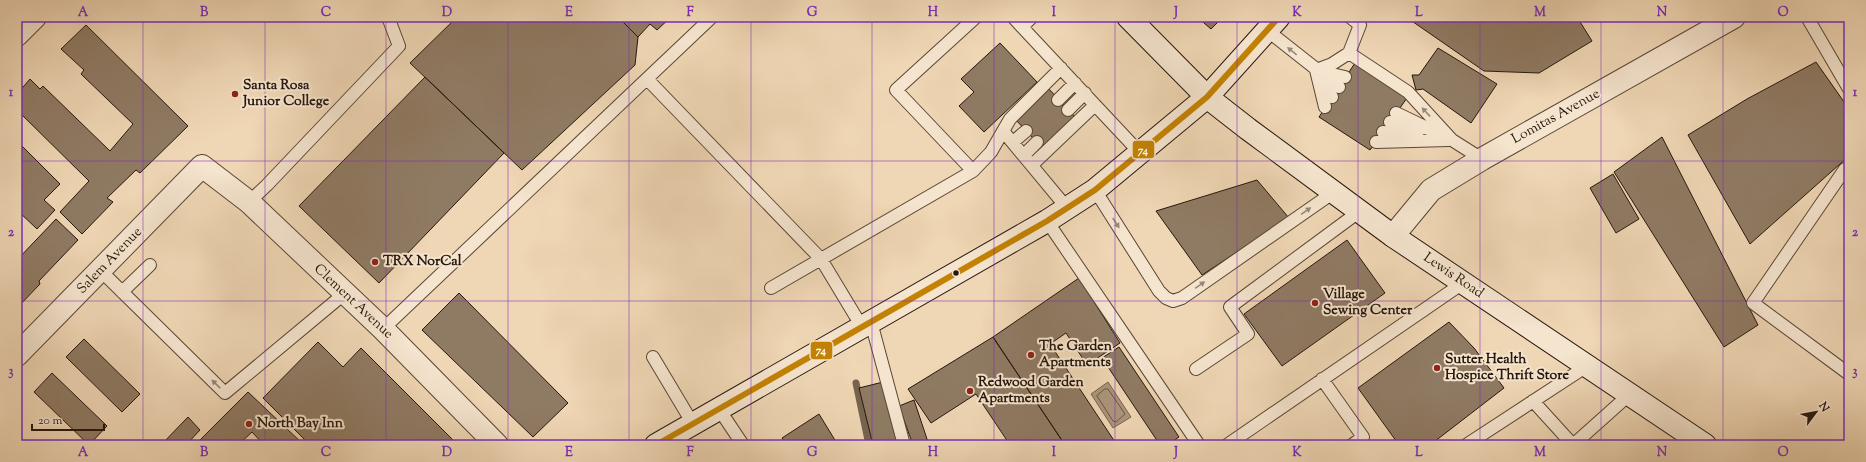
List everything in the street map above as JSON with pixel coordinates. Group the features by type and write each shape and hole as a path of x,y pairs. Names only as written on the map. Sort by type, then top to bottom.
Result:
{"main road":[{"path":"17,35 35,17"},
{"name":"Lewis Road","path":"1128,17 1207,98 1393,236 1630,394 1693,442"},
{"name":"Lomitas Avenue","path":"1393,236 1431,190 1482,159 1734,17"},
{"path":"656,445 1047,221 1095,190 1141,154 1207,98 1241,58 1274,24"},
{"name":"Clement Avenue","path":"202,166 249,202 344,294 384,329 497,445"},
{"name":"Salem Avenue","path":"17,355 101,271 202,166"}],"lane":[{"path":"249,202 268,185 399,46 388,17"},
{"path":"384,329 712,17"},
{"path":"973,171 896,90 976,17"},
{"path":"1013,17 1141,154"},
{"path":"1022,26 1032,17"},
{"path":"1316,70 1332,64 1349,53 1360,25 1350,17"},
{"path":"1808,17 1849,89"},
{"path":"1274,24 1316,70 1339,87 1316,70"},
{"path":"1349,53 1408,92 1452,140 1482,159"},
{"path":"771,288 973,171 991,152 1010,119 1061,68"},
{"path":"1316,70 1325,108"},
{"path":"648,79 821,259 867,325 904,445"},
{"path":"1058,100 1075,83"},
{"path":"1068,110 1085,93"},
{"path":"1032,166 1096,105"},
{"path":"1452,140 1390,122 1452,140"},
{"path":"1003,131 1067,208"},
{"path":"1013,142 1026,131"},
{"path":"1376,142 1452,140"},
{"path":"1024,155 1037,142"},
{"path":"1849,169 1845,169 1753,304 1849,374"},
{"path":"1095,190 1159,291 1166,298 1173,301 1182,298 1334,192"},
{"path":"1196,369 1248,334 1230,307 1360,211"},
{"path":"1047,221 1199,445"},
{"path":"122,292 150,264"},
{"path":"101,271 226,393 344,294"},
{"path":"1227,445 1463,283"},
{"path":"653,357 693,424"},
{"path":"1466,445 1587,366"},
{"path":"1322,379 1363,437 1352,445"},
{"path":"1533,401 1573,445 1630,394"},
{"path":"720,409 743,445"}],"water":[{"path":"1108,382 1131,417 1113,428 1091,394"}],"building":[{"path":"457,17 618,17 638,37 635,65 522,170 410,63"},
{"path":"618,17 671,17 657,30 650,24 638,37"},
{"path":"1197,17 1223,17 1211,29"},
{"path":"1406,17 1577,17 1592,41 1539,73 1484,71"},
{"path":"86,25 188,126 140,173 136,170 107,198 113,202 82,234 60,212 89,181 17,110 17,94 30,79 40,89 43,86 110,151 133,124 81,74 84,70 61,49"},
{"path":"1000,43 1037,82 984,132 959,106 974,92 961,79"},
{"path":"1438,48 1497,84 1471,123 1423,89 1416,90 1412,75 1419,75"},
{"path":"1816,62 1849,109 1849,156 1750,244 1688,135 1747,99"},
{"path":"1355,63 1407,98 1370,150 1319,117"},
{"path":"425,77 504,153 379,283 299,206"},
{"path":"1048,88 1077,119 1044,150 1015,119"},
{"path":"1662,137 1758,325 1724,347 1614,172"},
{"path":"17,141 60,184 44,200 55,210 37,229 17,210"},
{"path":"1613,174 1639,219 1616,233 1590,188"},
{"path":"1257,180 1289,218 1202,275 1156,211"},
{"path":"56,219 78,240 39,281 40,284 17,308 17,260"},
{"name":"Village Sewing Center","path":"1347,240 1385,293 1282,366 1244,314"},
{"name":"The Garden Apartments","path":"1079,278 1120,343 1087,365 1066,333 1050,344 1117,445 1065,445 993,337"},
{"path":"459,293 568,403 533,437 422,330"},
{"name":"Sutter Health Hospice Thrift Store","path":"1449,322 1474,348 1504,388 1430,445 1399,445 1358,388"},
{"name":"Redwood Garden Apartments","path":"993,337 1065,445 1010,445 976,394 931,423 908,389"},
{"path":"84,339 140,394 122,412 66,357"},
{"path":"318,342 343,367 361,348 458,445 310,445 263,398"},
{"path":"1119,347 1179,437 1167,445 1160,445 1102,358"},
{"path":"52,373 107,426 89,445 34,392"},
{"path":"883,382 898,445 873,445 859,388"},
{"name":"North Bay Inn","path":"248,392 304,445 264,445 252,432 238,445 195,445"},
{"path":"914,400 929,445 913,445 899,406"},
{"path":"819,414 838,445 787,445 782,438"},
{"path":"188,417 200,430 186,445 161,445"},
{"path":"1185,440 1189,445 1178,445"}],"waterway":[{"path":"856,383 869,445"}],"transit line":[{"name":"74","path":"656,445 1047,221 1095,190 1207,97 1279,17"}],"place":[{"name":"Santa Rosa Junior College","path":"235,94"},
{"name":"TRX NorCal","path":"375,262"},
{"name":"Village Sewing Center","path":"1315,303"},
{"name":"The Garden Apartments","path":"1031,355"},
{"name":"Sutter Health Hospice Thrift Store","path":"1437,368"},
{"name":"Redwood Garden Apartments","path":"970,391"},
{"name":"North Bay Inn","path":"249,424"}]}
